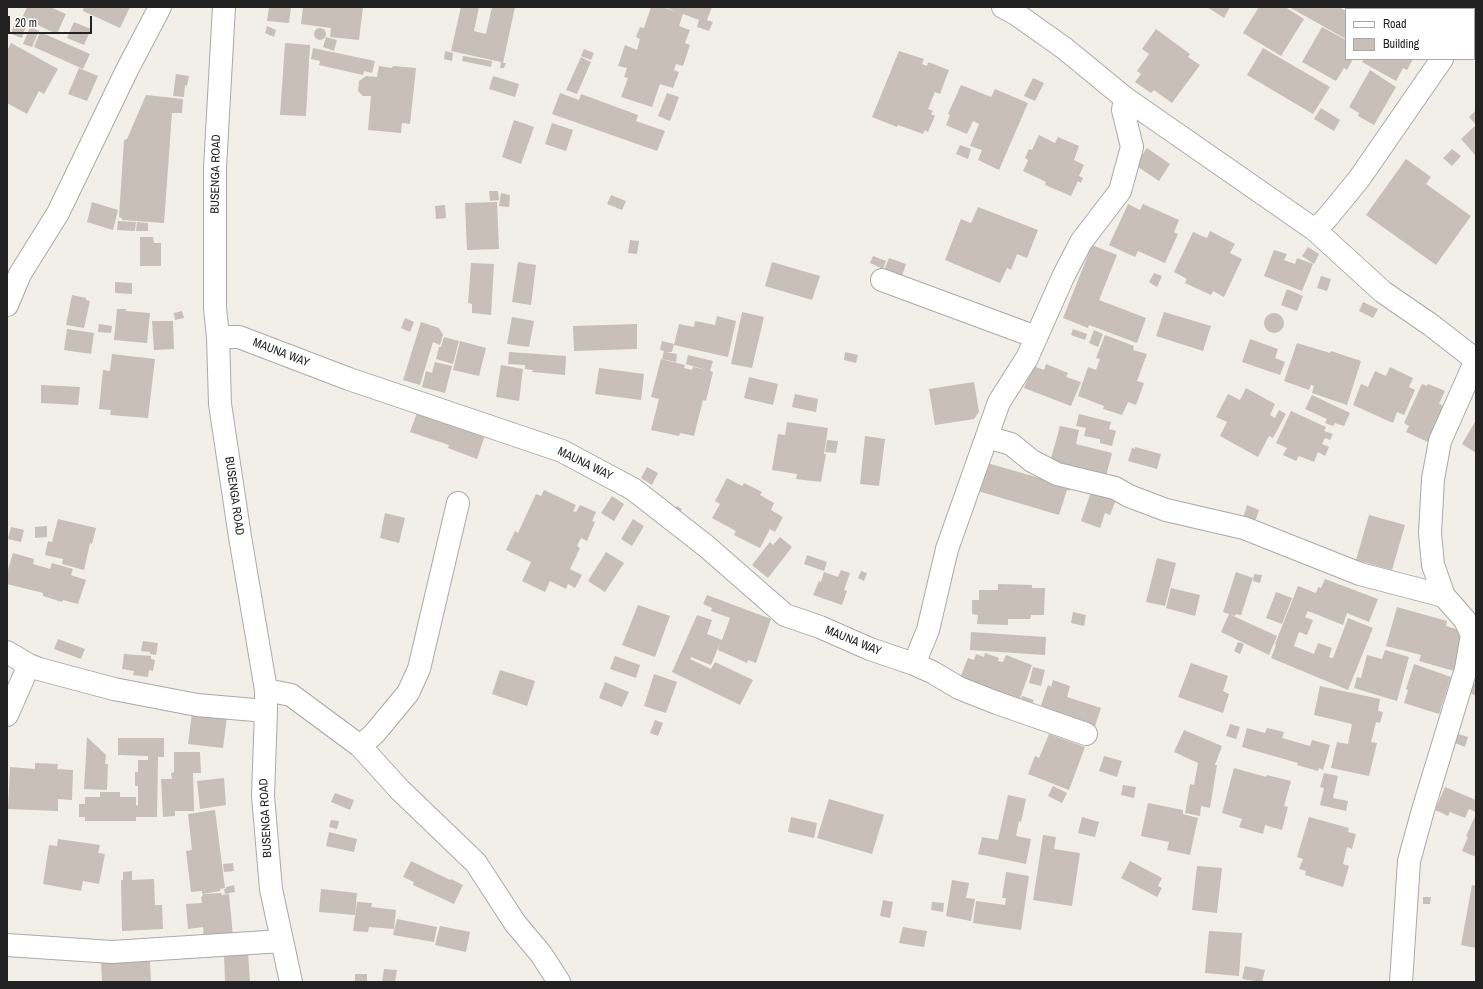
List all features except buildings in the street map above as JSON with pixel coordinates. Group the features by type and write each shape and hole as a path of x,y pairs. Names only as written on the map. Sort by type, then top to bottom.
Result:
{"street":[{"path":"7,305 20,274 58,213 127,70 160,7"},
{"name":"BUSENGA ROAD","path":"224,7 216,168 215,308 218,338 220,404 240,537 266,690 263,796 271,889 291,982"},
{"path":"1003,7 1016,14 1064,48 1126,98 1315,230 1383,292 1431,325 1476,360 1440,441 1433,479 1430,533 1433,565 1444,596 1465,620 1474,635 1466,670 1409,861 1401,982"},
{"path":"1315,230 1327,218 1359,179 1441,60"},
{"path":"914,664 928,630 947,549 999,402 1026,358 1081,242 1120,191 1132,147 1123,110 1126,98"},
{"path":"882,280 1036,337"},
{"name":"MAUNA WAY","path":"218,338 239,337 349,379 562,451 633,489 700,541 785,615 820,627 870,649 914,664 932,672 959,688 1086,734"},
{"path":"987,437 1011,444 1032,461 1057,474 1115,488 1129,496 1166,510 1244,528 1360,574 1444,596"},
{"path":"360,746 374,734 408,693 419,669 458,503"},
{"path":"7,652 28,665 114,689 197,705 266,711"},
{"path":"7,715 28,665"},
{"path":"266,690 291,695 360,746 400,790 476,863 515,923 541,954 559,982"},
{"path":"7,945 112,952 282,941"}]}
